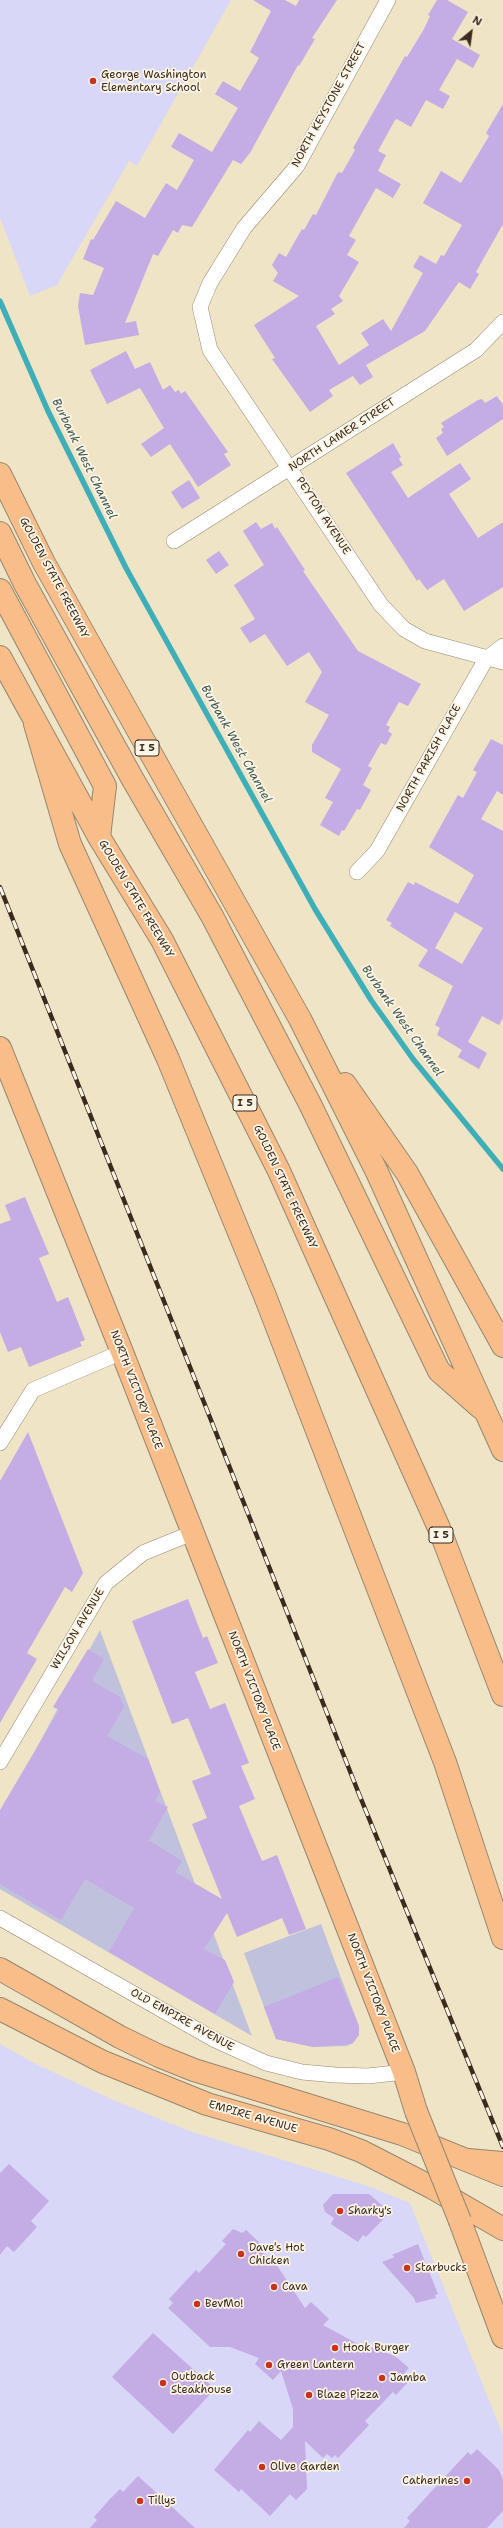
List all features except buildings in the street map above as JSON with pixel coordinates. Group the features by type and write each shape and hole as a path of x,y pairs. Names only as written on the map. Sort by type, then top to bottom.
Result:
{"main road":[{"name":"GOLDEN STATE FREEWAY","path":"0,474 44,563 300,1019 376,1170 503,1450"},
{"path":"0,533 25,584 132,778 219,930 313,1111 439,1371 486,1412"},
{"path":"0,590 105,786 99,837"},
{"name":"GOLDEN STATE FREEWAY","path":"0,657 35,724 99,837 162,940 279,1171 439,1528 503,1695"},
{"path":"35,724 70,844 168,1059 264,1296 445,1762 503,1938"},
{"path":"300,1019 407,1173 503,1346"},
{"name":"NORTH VICTORY PLACE","path":"0,1048 122,1352 404,2072 416,2111 460,2221 503,2337"},
{"path":"0,1969 120,2038 159,2056 194,2070 402,2134 503,2175"},
{"name":"EMPIRE AVENUE","path":"0,2009 103,2062 207,2104 329,2139 361,2151 432,2187 503,2229"},
{"path":"468,2160 503,2163"}],"street":[{"name":"NORTH KEYSTONE STREET","path":"200,307 210,283 244,228 297,166 388,0"},
{"name":"PEYTON AVENUE","path":"200,307 210,350 291,468 381,605 404,629 425,641 486,659 503,662"},
{"name":"NORTH LAMER STREET","path":"174,541 476,350 503,322"},
{"name":"NORTH PARISH PLACE","path":"357,872 377,851 486,659 503,646"},
{"path":"0,1443 33,1390 122,1352"},
{"name":"WILSON AVENUE","path":"0,1762 106,1583 143,1553 192,1533"},
{"name":"OLD EMPIRE AVENUE","path":"0,1918 214,2040 266,2063 302,2072 335,2075 368,2076 404,2072"}],"shaded area":[{"name":"George Washington Elementary School","path":"0,0 231,0 137,166 129,161 57,285 30,296 0,218"},
{"path":"100,1630 252,2036 0,1889 0,1816"},
{"path":"321,1924 359,2026 355,2041 347,2046 313,2047 276,2039 244,1953"},
{"path":"0,2044 36,2064 111,2099 192,2132 368,2186 410,2203 503,2435 503,2528 0,2528"}],"waterway":[{"name":"Burbank West Channel","path":"0,301 48,411 126,568 315,909 371,1000 413,1059 503,1169"}],"railway":[{"path":"0,887 359,1794 503,2147"}],"place":[{"name":"George Washington Elementary School","path":"93,81"},
{"name":"Sharky's","path":"340,2211"},
{"name":"Dave's Hot Chicken","path":"241,2254"},
{"name":"Starbucks","path":"407,2268"},
{"name":"Cava","path":"274,2287"},
{"name":"BevMo!","path":"197,2304"},
{"name":"Hook Burger","path":"335,2348"},
{"name":"Green Lantern","path":"269,2365"},
{"name":"Jamba","path":"382,2378"},
{"name":"Outback Steakhouse","path":"163,2383"},
{"name":"Blaze Pizza","path":"309,2395"},
{"name":"Olive Garden","path":"262,2467"},
{"name":"Catherines","path":"467,2481"},
{"name":"Tillys","path":"140,2501"}]}
